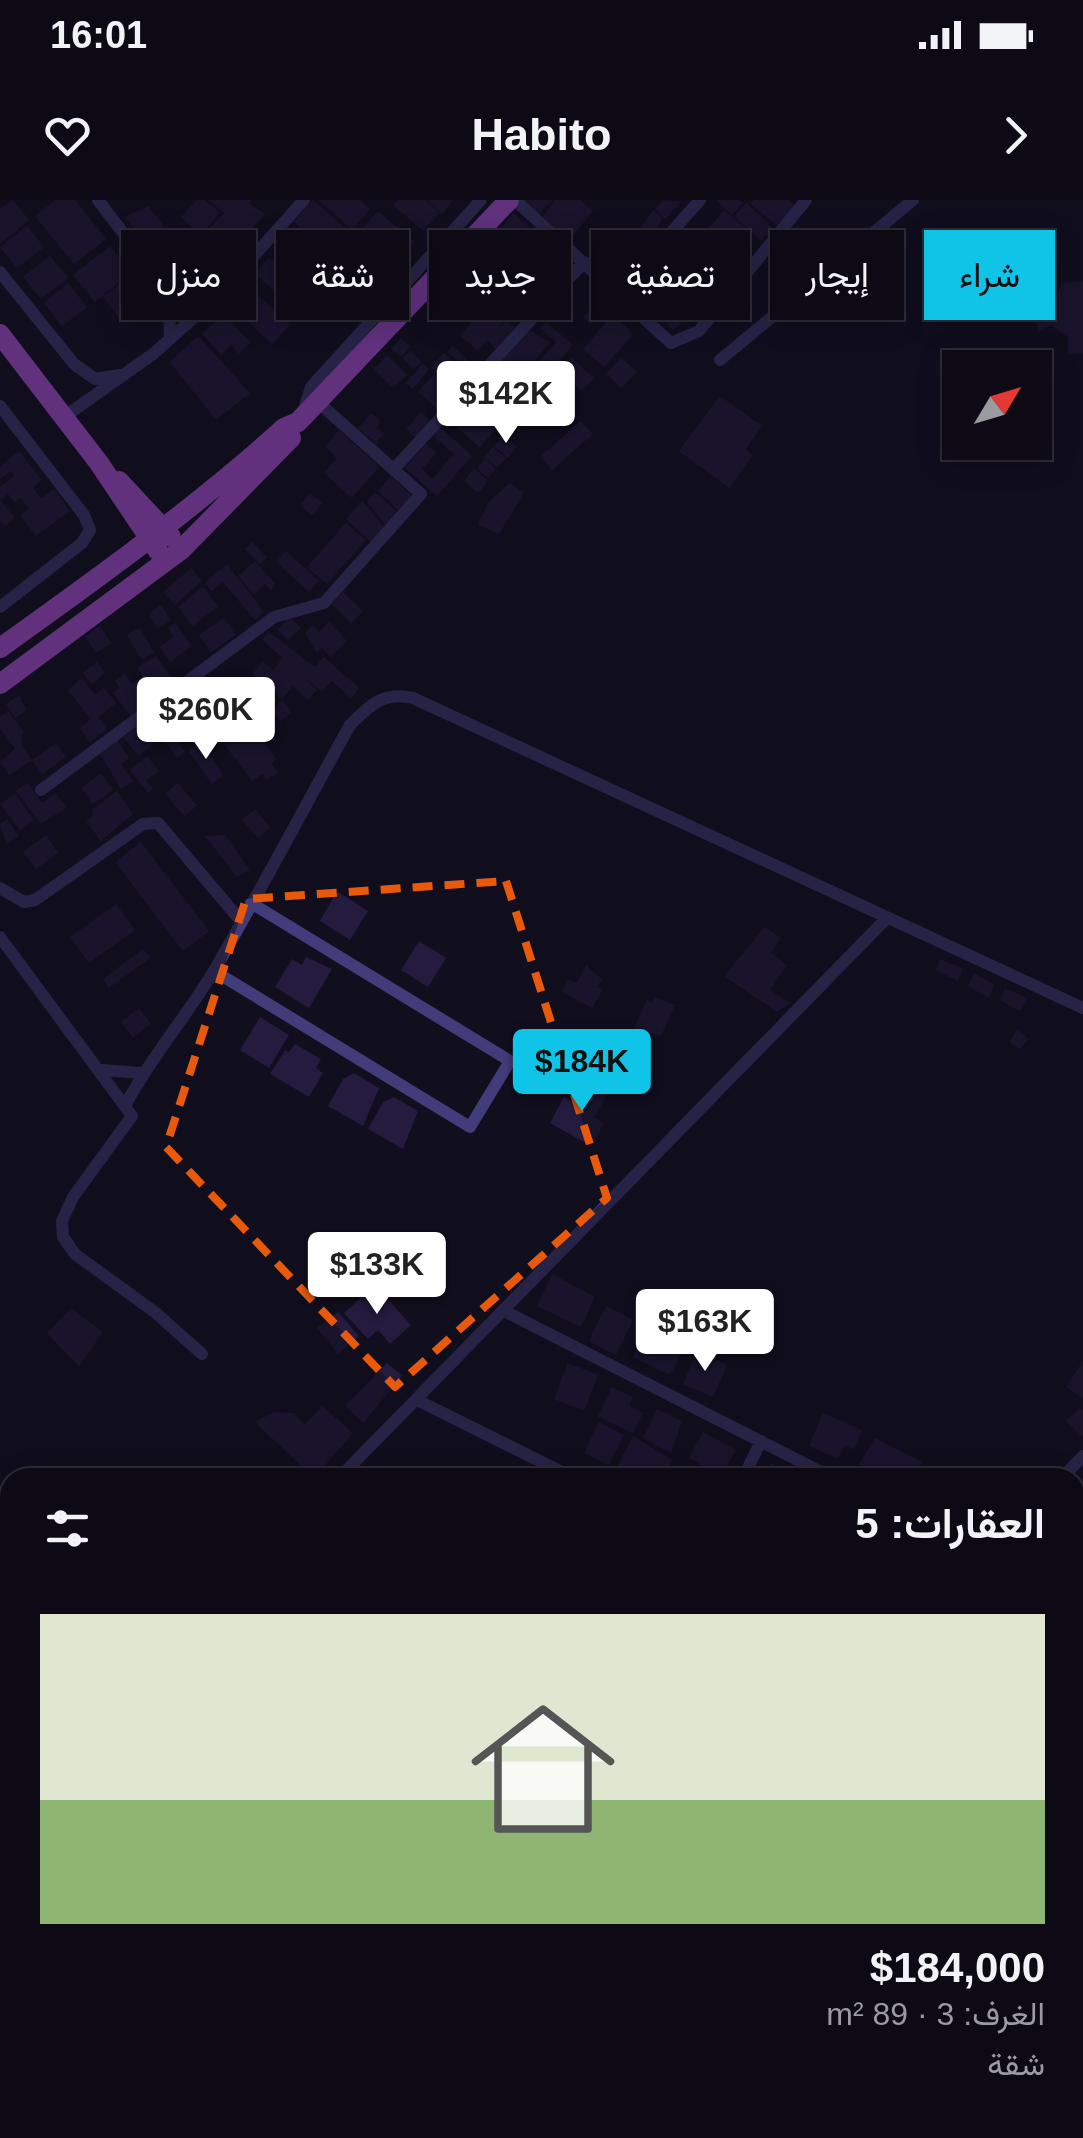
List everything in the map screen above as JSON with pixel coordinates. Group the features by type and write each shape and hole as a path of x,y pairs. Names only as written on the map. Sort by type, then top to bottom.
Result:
{"main road":[{"path":"0,684 173,556 272,459 300,420 512,200"},
{"path":"0,334 173,556"},
{"path":"0,648 121,562 284,428 300,420"},
{"path":"135,505 168,510 192,507"},
{"path":"121,562 135,505"}],"street":[{"path":"98,200 121,230"},
{"path":"256,254 304,200"},
{"path":"300,420 311,387 482,200"},
{"path":"512,200 591,269"},
{"path":"673,230 700,200"},
{"path":"750,269 806,200"},
{"path":"720,360 913,200"},
{"path":"394,470 584,262"},
{"path":"0,272 74,364 95,379 122,375"},
{"path":"170,320 170,339"},
{"path":"64,417 191,320"},
{"path":"643,320 662,339 685,340 708,320"},
{"path":"42,790 274,617 324,604 421,494 318,402"},
{"path":"0,406 84,515 90,530 82,543 0,607"},
{"path":"126,1104 142,1073 158,1058 214,970 350,724 373,702 394,694 460,720 1083,1008"},
{"path":"0,888 24,902 35,900 144,824 158,823 242,921"},
{"path":"214,970 470,1126 510,1061 251,903"},
{"path":"349,1468 886,919"},
{"path":"0,937 132,1116 73,1197 62,1221 63,1237 75,1254 156,1313 202,1354"},
{"path":"101,1070 142,1073"},
{"path":"504,1311 814,1468"},
{"path":"417,1400 554,1468"},
{"path":"748,1468 762,1441"}],"highlighted area":[{"path":"506,881 607,1198 395,1387 166,1147 246,899"}],"building":[{"path":"13,200 29,220 0,244 0,209"},
{"path":"56,200 75,200 106,239 74,264 35,216"},
{"path":"197,200 205,200 220,213 205,230 196,230 181,217"},
{"path":"209,200 251,200 248,203 265,214 250,230 208,230 224,213"},
{"path":"313,200 347,230 303,230 294,222"},
{"path":"319,200 360,200 370,209 352,230"},
{"path":"398,200 425,200 440,213 423,231 393,205"},
{"path":"427,200 453,200 442,214"},
{"path":"524,200 552,200 539,214"},
{"path":"556,200 580,200 593,211 571,238 571,230 557,230 542,217"},
{"path":"664,200 681,202 665,219 655,209"},
{"path":"716,200 739,200 743,203 732,215"},
{"path":"754,200 788,200 795,206 777,226 751,204"},
{"path":"746,203 773,228 761,241 734,216"},
{"path":"148,206 164,226 159,230 135,230 125,217"},
{"path":"654,210 662,217 660,230 641,226"},
{"path":"724,210 748,230 708,230"},
{"path":"378,211 400,230 361,230"},
{"path":"514,213 532,230 499,230"},
{"path":"27,226 44,247 17,268 0,247"},
{"path":"110,246 121,260 121,281 95,302 73,275"},
{"path":"50,256 68,278 41,299 23,277"},
{"path":"269,258 276,262 276,292 256,276"},
{"path":"1083,281 1083,353 1068,355 1068,337 1051,325 1038,332 1037,320 1055,320 1055,296 1063,283"},
{"path":"68,283 87,307 62,326 44,303"},
{"path":"121,283 121,320 127,320 123,323 103,297"},
{"path":"256,293 276,312 276,320 290,325 272,344 247,320 256,320"},
{"path":"591,308 593,320 590,324 583,318"},
{"path":"217,320 229,320 250,342 239,354 231,345 221,355 202,334"},
{"path":"473,320 505,320 497,329 507,320 517,329 497,350 487,340 478,351 460,335"},
{"path":"608,320 619,320 633,334 604,367 583,349"},
{"path":"664,320 685,320 673,330"},
{"path":"546,322 573,345 530,395 519,385 556,342 540,328"},
{"path":"527,329 550,342 517,382 498,365"},
{"path":"198,336 250,393 216,420 170,362"},
{"path":"401,338 410,346 401,357 391,349"},
{"path":"453,346 471,363 472,372 447,352"},
{"path":"410,351 421,362 414,369 403,358"},
{"path":"444,353 460,367 447,382 431,368"},
{"path":"387,355 407,375 393,388 374,369"},
{"path":"572,358 594,378 582,391 560,371"},
{"path":"621,358 637,372 622,388 606,374"},
{"path":"422,364 429,369 413,389 406,383"},
{"path":"463,368 472,376 458,392 449,384"},
{"path":"434,374 458,395 441,412 418,392"},
{"path":"558,374 577,391 558,412 538,396"},
{"path":"485,379 514,398 509,403 514,407 480,447 449,421"},
{"path":"720,396 762,426 746,449 753,455 729,488 679,451"},
{"path":"421,412 433,422 418,440 406,429"},
{"path":"371,413 381,422 376,428 384,434 376,443 358,429"},
{"path":"581,421 593,434 552,470 540,457"},
{"path":"440,427 472,456 437,496 405,468 426,444 436,453 422,469 432,479 454,454 433,436"},
{"path":"339,430 379,467 352,498 324,473 337,458 325,446"},
{"path":"504,435 517,447 508,458 494,446"},
{"path":"493,447 506,458 497,468 485,457"},
{"path":"19,451 42,480 33,488 41,498 54,489 70,511 36,536 20,515 29,509 21,498 14,502 8,494 0,500 0,487 15,475 11,471 0,479 0,466"},
{"path":"485,459 496,469 488,478 477,468"},
{"path":"474,468 488,481 478,493 464,481"},
{"path":"391,476 412,496 399,511 378,491"},
{"path":"510,483 524,493 499,534 478,524 489,501"},
{"path":"375,492 398,513 387,526 367,502"},
{"path":"310,493 322,503 312,516 300,505"},
{"path":"0,500 15,518 5,526 0,520"},
{"path":"362,501 385,528 372,543 346,519"},
{"path":"346,523 366,540 327,584 307,567"},
{"path":"252,542 267,557 260,564 245,549"},
{"path":"286,551 319,581 309,592 276,562"},
{"path":"255,561 276,584 271,590 265,584 254,594 238,576"},
{"path":"227,564 264,612 255,620 223,582 212,591 205,583"},
{"path":"191,568 202,581 175,605 163,592"},
{"path":"203,587 218,606 193,626 178,607"},
{"path":"343,592 363,611 351,623 332,604"},
{"path":"161,605 171,620 158,629 148,614"},
{"path":"290,617 301,628 288,640 277,629"},
{"path":"224,618 236,635 211,652 199,635"},
{"path":"329,622 347,641 330,657 322,648 317,653 305,633 313,625 319,632"},
{"path":"175,623 192,646 170,662 160,647 174,637 168,628"},
{"path":"100,626 111,643 96,653 85,636"},
{"path":"139,628 154,652 142,660 127,635"},
{"path":"269,632 315,667 324,657 359,688 351,698 332,681 322,692 303,676 317,690 308,700 293,686 282,699 252,674 263,662 273,670 283,658 262,640"},
{"path":"156,656 176,685 157,698 137,668"},
{"path":"97,662 105,673 92,684 83,673"},
{"path":"125,674 132,684 138,680 154,701 132,718 113,693 120,688 115,681"},
{"path":"82,678 95,695 104,688 116,703 98,717 107,729 90,742 80,728 91,719 68,690"},
{"path":"19,696 27,710 15,718 6,704"},
{"path":"255,696 264,700 268,709 264,718 255,722 246,718 242,709 246,700"},
{"path":"282,700 292,712 281,721 271,710"},
{"path":"8,711 23,731 21,745 32,760 9,775 0,762 15,749 0,728 0,717"},
{"path":"181,717 193,733 178,743 185,752 177,758 159,733"},
{"path":"249,721 276,759 271,763 278,773 266,780 262,774 252,781 222,741"},
{"path":"139,725 154,744 138,756 124,737"},
{"path":"117,740 129,758 121,764 133,781 121,789 99,752"},
{"path":"202,741 223,776 212,784 188,750"},
{"path":"56,743 66,757 42,774 32,760"},
{"path":"147,756 159,771 146,780 153,789 148,793 130,770"},
{"path":"101,773 113,790 93,804 81,788"},
{"path":"27,783 42,803 55,793 67,807 41,824 16,791"},
{"path":"178,783 197,806 184,816 165,794"},
{"path":"117,791 133,814 101,841 86,821 93,816 92,810"},
{"path":"15,794 34,820 20,830 0,804"},
{"path":"255,809 270,827 258,838 242,820"},
{"path":"7,819 19,836 7,844 0,824"},
{"path":"46,835 58,853 36,869 23,852"},
{"path":"225,835 250,870 237,877 205,836"},
{"path":"141,842 209,931 183,951 115,862"},
{"path":"337,891 368,911 350,940 320,921"},
{"path":"116,904 135,930 89,963 70,937"},
{"path":"765,927 781,938 771,953 787,965 770,990 790,1003 777,1012 724,976"},
{"path":"419,941 446,958 428,987 401,970"},
{"path":"143,949 150,958 109,988 103,979"},
{"path":"306,957 332,969 309,1008 275,987 292,959 302,965"},
{"path":"940,959 963,969 958,981 935,970"},
{"path":"586,965 602,979 597,987 602,990 592,1008 562,992 569,979 577,983"},
{"path":"974,973 994,984 989,998 968,986"},
{"path":"1005,988 1027,998 1020,1011 1000,1000"},
{"path":"655,997 675,1005 661,1036 634,1028 647,1000 652,1003"},
{"path":"139,1008 151,1024 133,1038 121,1022"},
{"path":"260,1017 289,1035 269,1068 240,1050"},
{"path":"1017,1030 1029,1039 1020,1049 1009,1042"},
{"path":"295,1044 321,1059 316,1068 323,1073 309,1097 270,1074 285,1050 289,1052"},
{"path":"354,1073 379,1088 363,1126 328,1106 343,1079"},
{"path":"595,1081 610,1089 594,1118 604,1123 591,1146 550,1123 564,1097 575,1103"},
{"path":"394,1097 418,1111 403,1149 368,1129 383,1102"},
{"path":"552,1274 595,1297 581,1327 537,1306"},
{"path":"368,1291 375,1300 383,1294 411,1325 390,1344 378,1330 368,1339 344,1313"},
{"path":"606,1306 633,1320 616,1355 589,1341"},
{"path":"71,1308 103,1332 79,1366 47,1333"},
{"path":"338,1312 359,1336 338,1354 317,1328"},
{"path":"649,1326 686,1345 670,1375 633,1357"},
{"path":"697,1352 727,1365 713,1397 683,1384"},
{"path":"1083,1361 1083,1398 1066,1387"},
{"path":"387,1363 402,1376 363,1423 345,1406"},
{"path":"568,1363 598,1375 584,1411 554,1399"},
{"path":"612,1387 633,1397 629,1406 643,1413 633,1433 598,1416"},
{"path":"322,1406 353,1433 323,1468 303,1468 255,1422 275,1412 294,1413 305,1425"},
{"path":"1080,1408 1083,1410 1083,1437 1066,1421"},
{"path":"657,1409 682,1421 671,1453 643,1438"},
{"path":"823,1413 862,1430 854,1449 845,1445 838,1459 809,1446"},
{"path":"599,1422 624,1435 609,1465 584,1453"},
{"path":"703,1432 736,1450 726,1468 707,1468 689,1458"},
{"path":"633,1436 672,1460 668,1468 618,1465"},
{"path":"875,1438 922,1462 918,1468 866,1468 859,1464"}]}
